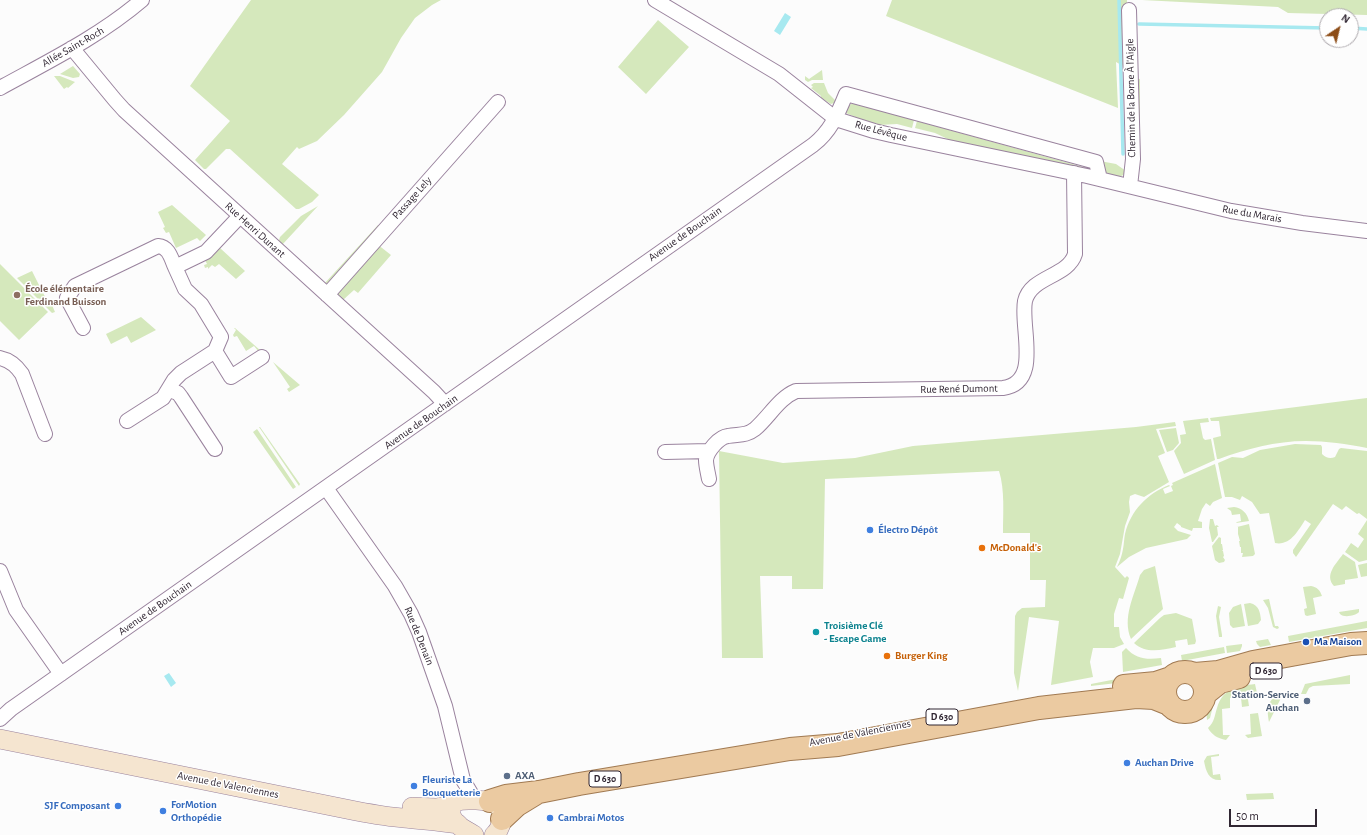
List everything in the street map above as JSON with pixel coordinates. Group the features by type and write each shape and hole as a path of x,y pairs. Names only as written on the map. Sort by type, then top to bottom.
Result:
{"main road":[{"name":"D 630","path":"1194,674 1218,672 1274,658 1351,644 1367,643"},
{"name":"D 630","path":"1205,694 1216,685 1227,680 1330,660 1367,648"},
{"path":"1183,672 1194,674 1203,683 1205,694 1200,706 1190,711 1178,710 1170,704 1166,698 1167,685 1171,678 1183,672"},
{"name":"D 630","path":"1088,696 1156,683 1171,678"},
{"name":"D 630","path":"1088,696 1154,698 1170,704"},
{"name":"Avenue de Valenciennes","path":"0,728 32,733 80,745 324,792 412,807 436,808 790,749 824,738 1088,696"},
{"name":"Avenue de Valenciennes","path":"0,739 131,764 250,790 393,817 443,822 469,832"},
{"path":"250,790 254,784 258,784 303,793 324,792"},
{"name":"Avenue de Valenciennes","path":"501,829 517,805 539,792"},
{"path":"469,832 451,816 450,811 468,802 496,804 501,808 503,814 501,829"}],"street":[{"name":"Allée Saint-Roch","path":"0,88 72,48 120,18 142,0"},
{"name":"Rue Lévêque","path":"655,0 779,74 836,119 891,135 1134,187"},
{"name":"Chemin de la Borne À l'Aigle","path":"1129,10 1134,187"},
{"name":"Rue Henri Dunant","path":"72,48 119,105 434,392 445,404"},
{"name":"Avenue de Bouchain","path":"0,719 11,709 813,145 823,136 836,119 846,94 1096,162 1100,179"},
{"name":"Passage Lely","path":"326,295 498,102"},
{"name":"Rue René Dumont","path":"710,451 717,442 725,437 742,435 751,431 788,396 796,391 1003,388 1013,386 1017,383 1024,375 1026,364 1025,307 1027,296 1034,287 1067,266 1074,259 1074,173"},
{"name":"Rue du Marais","path":"1134,187 1207,206 1244,213 1367,231"},
{"path":"175,267 206,252 240,216"},
{"path":"83,328 67,298 75,286 158,246 163,246 167,250 185,289 200,304 221,338 215,351 181,373 162,398 127,421"},
{"path":"215,351 231,377 262,357"},
{"path":"0,358 15,365 22,374 44,434"},
{"path":"169,390 178,393 215,449"},
{"path":"665,452 710,451 706,459 709,479"},
{"name":"Rue de Denain","path":"326,488 395,586 416,624 445,706 468,802"},
{"path":"0,571 16,610 61,674"}],"green space":[{"path":"251,0 441,0 415,18 401,38 382,72 344,115 317,141 299,149 297,147 282,164 319,195 312,202 299,209 296,209 230,149 226,149 206,169 204,169 195,160 230,121 190,86"},
{"path":"892,0 1127,0 1125,67 1116,62 1118,108 886,16"},
{"path":"1142,0 1367,0 1367,15 1359,15 1359,8 1319,8 1319,14 1288,13 1278,7"},
{"path":"658,20 689,47 646,94 618,67"},
{"path":"73,66 80,74 79,77 73,78 60,74"},
{"path":"822,70 823,80 812,80 808,82 805,80 805,76 809,79"},
{"path":"54,76 60,76 75,82 68,88 67,87 64,89"},
{"path":"1134,79 1140,79 1140,132 1137,131"},
{"path":"814,83 824,83 828,93 835,100 834,103 831,104 821,98 821,96 811,88 813,87 811,85"},
{"path":"853,103 914,120 912,128 897,124 879,125 867,122 846,113 848,106"},
{"path":"917,121 1094,171 954,142 935,133 915,128"},
{"path":"1100,161 1116,164 1126,171 1122,176 1115,177 1106,175"},
{"path":"172,205 206,235 200,241 197,238 176,248 169,232 166,233 163,228 165,227 158,212"},
{"path":"318,206 282,245 279,242 280,237 301,216"},
{"path":"378,225 381,227 329,283 324,284"},
{"path":"377,244 391,255 358,293 354,290 343,300 338,295 338,292"},
{"path":"221,247 220,248 245,271 236,279 219,264 215,267 212,265 208,269 208,267 205,268 204,265 207,264 204,258"},
{"name":"École élémentaire Ferdinand Buisson","path":"0,264 48,312 19,340 0,321"},
{"path":"32,271 39,285 41,284 44,289 42,291 55,312 52,313 17,278"},
{"path":"141,317 156,330 131,343 127,336 111,344 106,334"},
{"path":"234,328 261,351 259,352 254,346 246,351 237,336 234,337 233,335 236,330"},
{"path":"273,362 300,385 289,392 287,389 290,387"},
{"path":"1367,398 1367,448 1329,442 1295,441 1261,446 1217,459 1213,438 1221,436 1219,421 1211,421 1210,418"},
{"path":"1208,418 1209,422 1200,423 1203,438 1205,440 1211,439 1215,460 1184,474 1174,451 1181,443 1180,435 1186,434 1183,421"},
{"path":"1175,422 1176,426 1156,429 1165,453 1158,456 1169,482 1144,497 1135,494 1130,496 1130,512 1125,526 1120,554 1115,567 1125,578 1127,576 1129,578 1123,599 1119,598 1114,614 1114,627 1119,627 1120,637 1124,644 1114,648 1093,648 1090,662 1093,677 1051,685 1059,621 1029,617 1018,691 1014,673 1015,616 1022,608 1045,607 1046,580 1030,580 1030,533 1003,533 1003,494 999,471 825,479 823,589 792,589 792,576 760,576 763,658 722,658 719,451 783,463 855,458 913,446 1136,427"},
{"path":"259,427 300,484 299,486"},
{"path":"1176,428 1179,443 1173,450 1167,452 1159,430"},
{"path":"257,429 296,487 293,489 253,432"},
{"path":"1295,444 1321,445 1322,454 1330,458 1335,457 1341,448 1367,451 1367,519 1346,506 1342,510 1333,504 1296,557 1293,550 1311,524 1305,520 1293,537 1285,542 1275,543 1269,513 1260,514 1252,502 1242,496 1240,500 1232,497 1225,497 1218,463 1232,457 1243,458 1260,450"},
{"path":"1215,464 1222,498 1213,502 1210,506 1206,503 1202,509 1198,521 1202,522 1202,528 1193,528 1192,531 1181,527 1177,523 1174,527 1178,531 1191,535 1187,539 1146,548 1129,557 1117,567 1122,554 1125,534 1131,517 1141,504 1154,493 1169,485 1170,486 1163,489 1165,494 1173,491 1171,486 1173,485 1172,483"},
{"path":"1234,507 1244,511 1249,521 1236,523 1241,521 1240,514 1232,515 1231,511 1227,508"},
{"path":"1210,519 1213,519 1215,526 1217,525 1219,527 1217,527 1218,535 1213,542 1209,528"},
{"path":"1367,520 1367,560 1359,562 1345,552 1351,543 1358,548 1364,539 1358,534"},
{"path":"1249,524 1255,554 1253,556 1242,557 1243,553 1241,553 1237,527"},
{"path":"1219,537 1221,538 1223,557 1225,560 1224,562 1219,563 1215,560 1212,546"},
{"path":"1343,554 1355,562 1358,578 1345,580 1345,584 1334,586 1330,578 1332,570"},
{"path":"1367,563 1367,576 1361,577 1358,565"},
{"path":"1155,566 1163,609 1131,639 1128,615 1132,599 1140,575 1144,570"},
{"path":"1311,586 1318,589 1322,596 1313,598 1316,614 1307,616 1305,615 1304,609 1307,608 1303,587"},
{"path":"1269,599 1275,626 1278,626 1279,628 1277,629 1273,627 1268,608 1263,600"},
{"path":"1250,603 1257,607 1261,620 1258,624 1248,626 1244,604"},
{"path":"1241,604 1245,626 1233,628 1230,625 1229,613 1233,607"},
{"path":"1218,606 1221,607 1219,617 1222,637 1219,637 1216,616"},
{"path":"1359,609 1359,612 1350,616 1344,616 1339,612"},
{"path":"1176,613 1192,619 1196,641 1195,644 1188,645 1187,639 1175,641 1176,647 1149,650 1144,649 1134,643 1164,615"},
{"path":"1367,621 1367,628 1289,642 1288,636"},
{"path":"1268,639 1271,645 1260,647 1256,641"},
{"path":"1242,644 1240,651 1227,653 1226,646"},
{"path":"1224,647 1225,653 1182,661 1181,655"},
{"path":"1126,648 1138,657 1151,659 1161,658 1162,665 1123,672 1122,652"},
{"path":"1137,675 1143,680 1091,686 1091,684"},
{"path":"1350,675 1350,684 1313,686 1309,688 1306,694 1301,694 1305,684"},
{"path":"1255,684 1257,693 1247,693 1249,706 1242,707 1241,698 1230,698 1230,708 1222,709 1223,735 1230,735 1226,740 1211,733 1208,728 1213,721 1223,696 1227,692 1237,687"},
{"path":"1219,694 1214,702 1210,718 1207,720 1206,709 1208,703"},
{"path":"1279,696 1281,698 1269,722 1268,706 1272,700"},
{"path":"1167,708 1187,724 1183,724 1163,709"},
{"path":"1258,713 1262,736 1248,738 1245,735 1251,734 1250,714"},
{"path":"1219,754 1219,756 1211,757 1213,775 1220,774 1221,780 1217,780 1209,775 1204,761 1207,756"},
{"path":"1273,793 1274,799 1247,800 1246,794"}],"water":[{"path":"785,13 791,17 780,35 774,31"},
{"path":"169,673 176,683 171,687 164,676"}],"waterway":[{"path":"1119,0 1123,154"},
{"path":"1139,24 1319,28"},
{"path":"1359,28 1367,29"}],"place":[{"name":"École élémentaire Ferdinand Buisson","path":"17,295"},
{"name":"Électro Dépôt","path":"870,530"},
{"name":"McDonald's","path":"982,548"},
{"name":"Troisième Clé - Escape Game","path":"816,632"},
{"name":"Ma Maison","path":"1306,642"},
{"name":"Burger King","path":"887,656"},
{"name":"Station-Service Auchan","path":"1307,701"},
{"name":"Auchan Drive","path":"1127,763"},
{"name":"AXA","path":"507,776"},
{"name":"Fleuriste La Bouquetterie","path":"414,786"},
{"name":"SJF Composant","path":"118,806"},
{"name":"ForMotion Orthopédie","path":"163,811"},
{"name":"Cambrai Motos","path":"550,818"}]}
